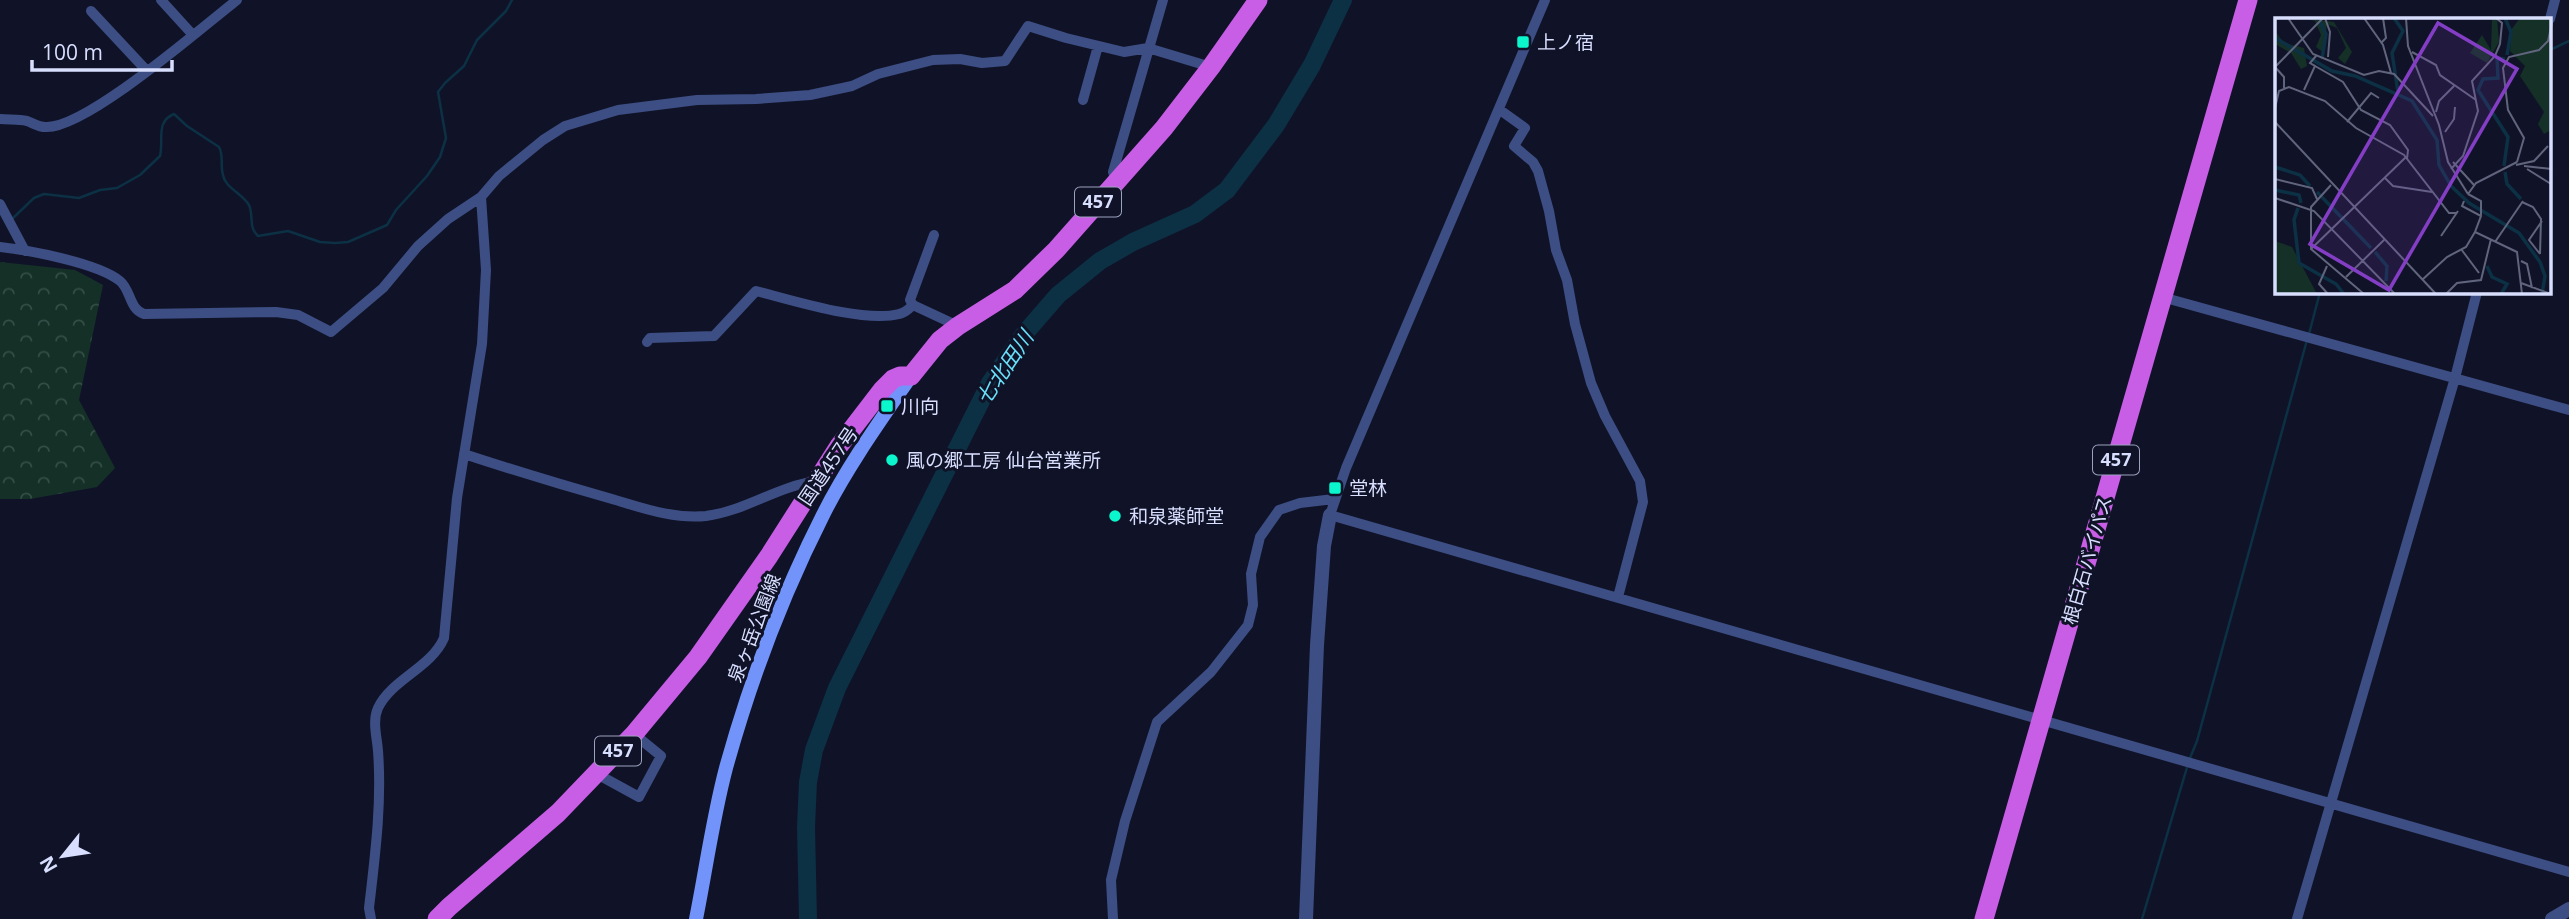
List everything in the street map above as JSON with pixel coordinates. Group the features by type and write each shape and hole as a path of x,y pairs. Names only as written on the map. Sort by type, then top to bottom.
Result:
{"highway":[{"name":"国道457号","path":"437,919 558,813 634,734 698,657 769,556 839,446 882,390 893,379 911,376 940,340 1015,290 1056,250 1164,128 1212,68 1258,0"},
{"name":"根白石バイパス","path":"1983,919 2248,0"}],"main road":[{"name":"泉ヶ岳公園線","path":"696,919 726,771 751,687 780,609 823,514 911,376"}],"street":[{"path":"162,0 192,34"},
{"path":"0,119 25,121 46,128 65,123 94,109 237,0"},
{"path":"1116,181 1113,172 1163,0"},
{"path":"1306,919 1317,645 1324,546 1334,499 1545,0"},
{"path":"2550,18 2555,0"},
{"path":"91,11 147,71"},
{"path":"0,247 79,264 110,275 123,283 136,310 144,314 289,313 331,332 383,288 418,246 481,197 499,176 549,135 565,126 618,110 697,100 756,99 810,94 852,86 878,74 933,60 982,63 1005,61 1028,26 1124,52 1148,48 1212,68"},
{"path":"1083,100 1098,46"},
{"path":"1500,110 1525,128 1514,146 1533,162 1538,170 1591,383 1643,490 1643,502 1618,597"},
{"path":"371,919 369,908 379,811 376,711 383,700 439,650 444,638 452,546 481,354 485,309 486,270 481,197"},
{"path":"2,208 25,251"},
{"path":"934,235 910,300 913,305 958,326"},
{"path":"647,342 650,338 714,336 756,291 808,306 859,314 899,314 913,305"},
{"path":"2297,919 2455,378 2476,294"},
{"path":"2162,297 2569,410"},
{"path":"464,454 636,508 675,516 706,516 732,510 797,484 817,481"},
{"path":"1113,919 1111,880 1125,821 1157,722 1211,672 1248,625 1252,605 1251,574 1260,537 1279,510 1300,503 1334,499"},
{"path":"1330,515 2569,872"},
{"path":"597,774 639,797 661,756 634,734"},
{"path":"2552,919 2569,909"}],"green space":[{"path":"0,262 75,270 103,285 79,400 115,468 97,487 30,499 0,499"}],"waterway":[{"path":"13,218 34,198 44,194 79,198 100,190 117,188 140,175 160,156 162,127 168,117 174,114 219,147 224,180 249,205 253,229 258,236 288,231 320,242 348,242 387,225 396,210 427,176 440,157 446,138 438,92 464,66 477,40 506,11 512,0"},
{"name":"七北田川","path":"808,919 806,827 808,782 814,750 837,688 990,383 1025,333 1058,295 1100,261 1133,242 1195,214 1227,190 1276,125 1312,65 1343,0"},
{"path":"2552,49 2569,41"},
{"path":"2309,334 2319,294"},
{"path":"2190,758 2197,741 2307,340"},
{"path":"2142,919 2188,764"}],"place":[{"name":"上ノ宿","path":"1523,42"},
{"name":"川向","path":"887,406"},
{"name":"風の郷工房 仙台営業所","path":"892,460"},
{"name":"堂林","path":"1335,488"},
{"name":"和泉薬師堂","path":"1115,516"}]}
